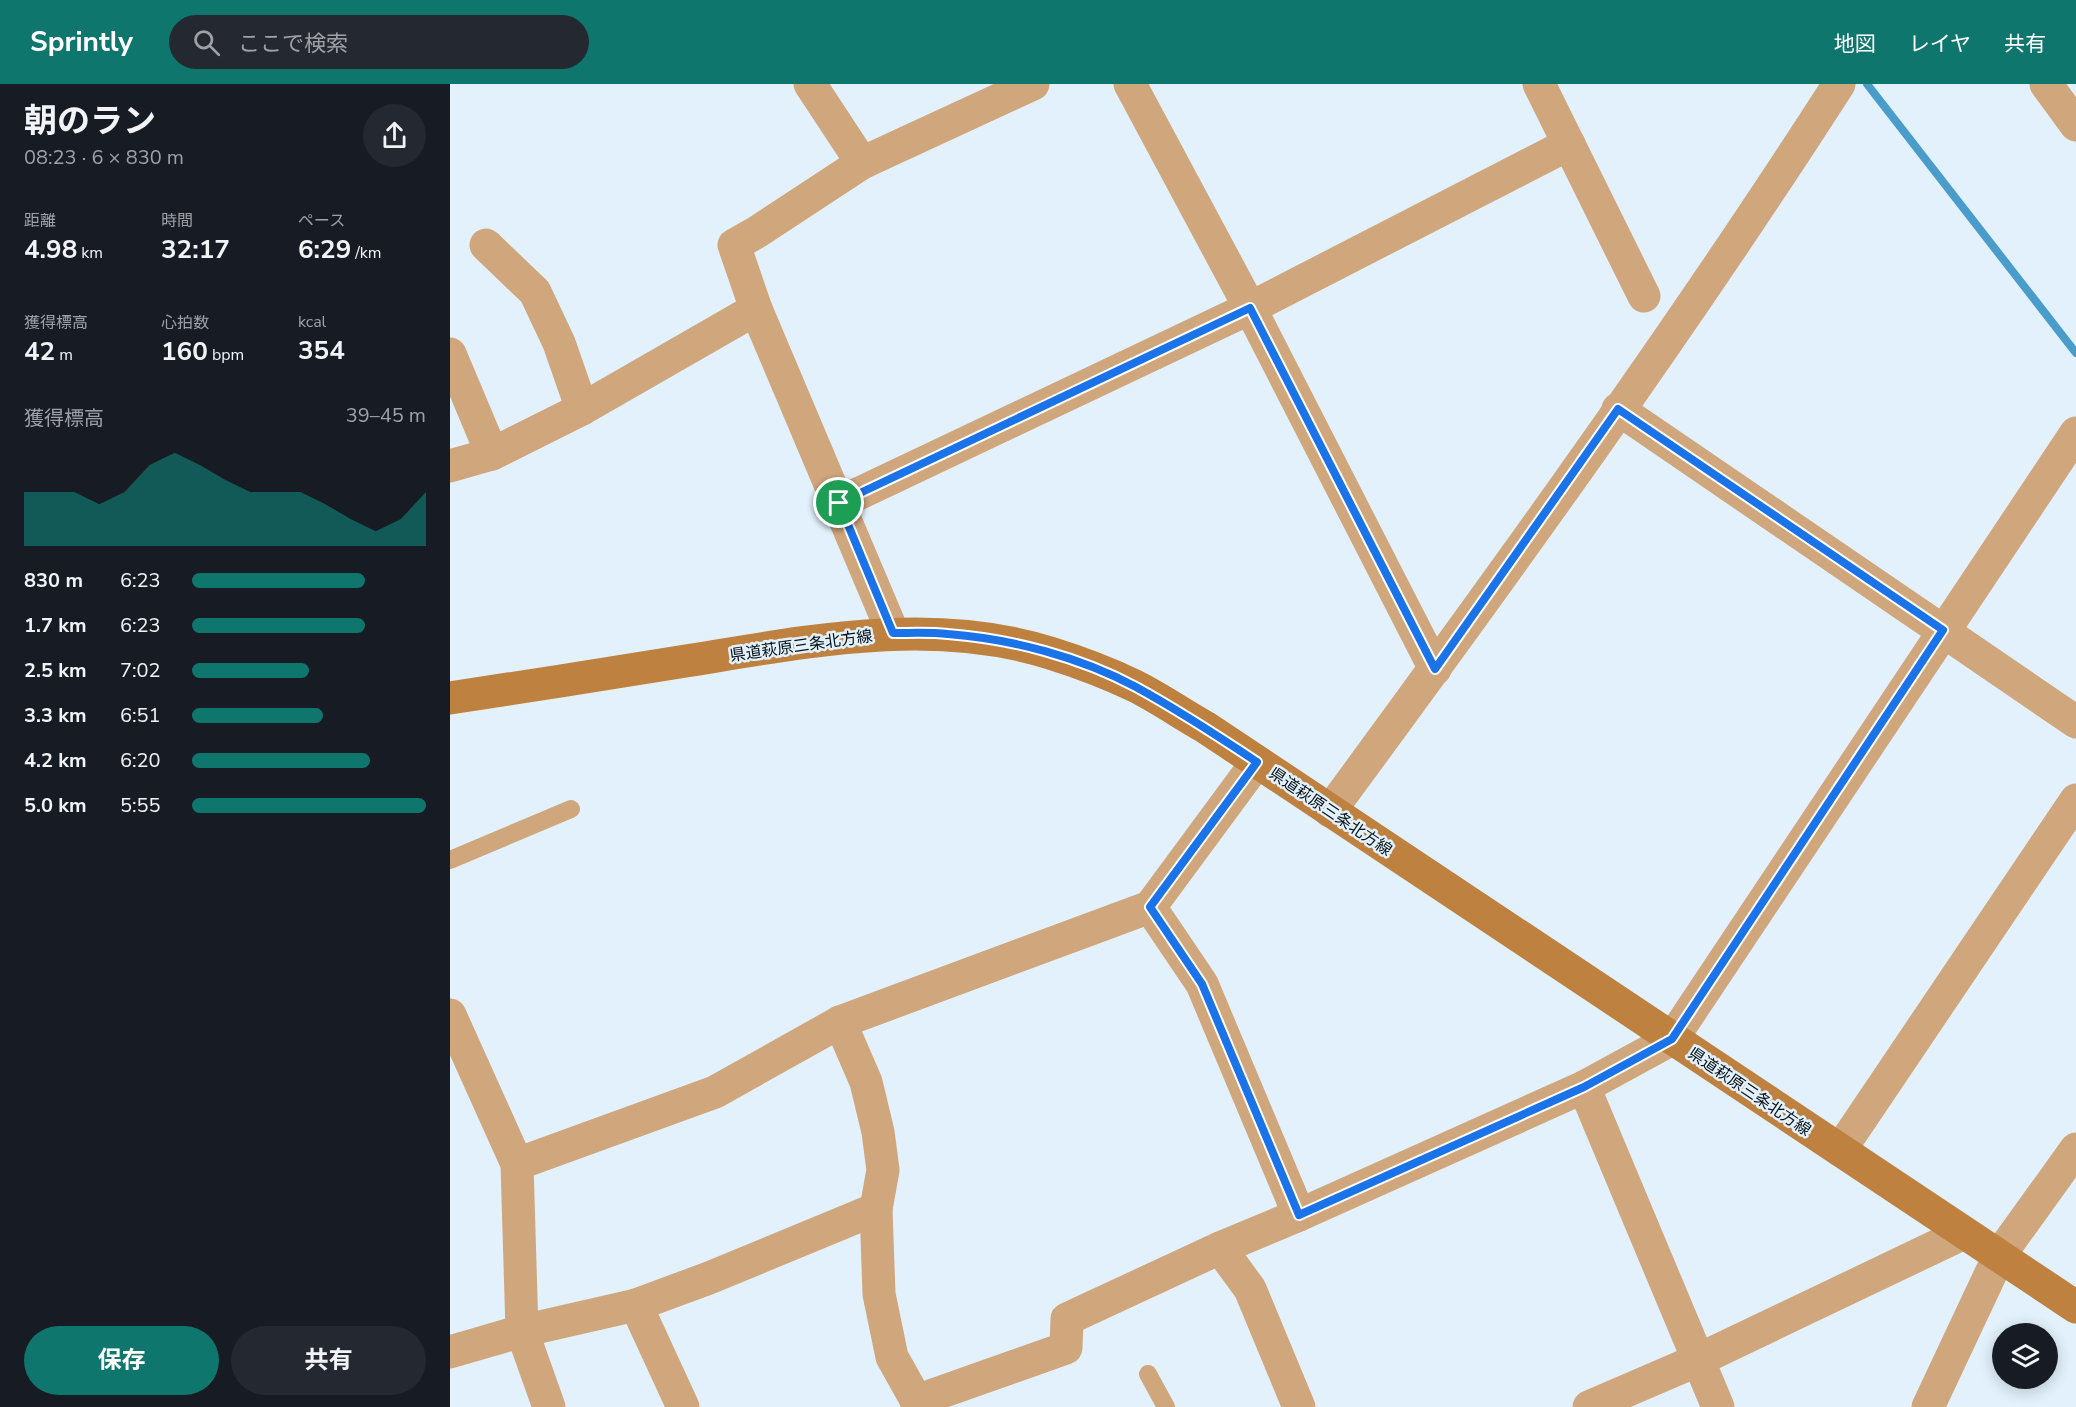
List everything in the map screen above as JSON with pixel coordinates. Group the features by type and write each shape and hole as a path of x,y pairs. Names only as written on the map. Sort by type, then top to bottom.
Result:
{"main road":[{"name":"県道萩原三条北方線","path":"450,699 800,642 893,633 948,634 1049,652 1135,686 1205,728 2076,1307"}],"street":[{"path":"810,84 862,163"},
{"path":"893,633 756,309 734,245 862,163 1033,84"},
{"path":"1130,84 1250,308 1435,669"},
{"path":"1539,84 1644,296"},
{"path":"1330,811 1435,669 1618,409 1781,173 1839,84"},
{"path":"2046,84 2076,125"},
{"path":"839,503 1250,308 1569,144"},
{"path":"486,245 535,292 559,343 582,409"},
{"path":"450,466 492,454 582,409 756,309"},
{"path":"450,354 492,454"},
{"path":"1618,409 2076,722"},
{"path":"840,1022 866,1082 878,1132 883,1170 876,1209 879,1294 892,1357 918,1404 1066,1348 1067,1319 1220,1248 1584,1087 1672,1039 2076,433"},
{"path":"517,1164 715,1092 840,1022 1150,907 1257,762"},
{"path":"1840,1150 2076,800"},
{"path":"1150,907 1202,984 1299,1215"},
{"path":"450,1015 517,1164 522,1331 549,1407"},
{"path":"1584,1087 1718,1407"},
{"path":"1928,1407 1999,1256 2076,1149"},
{"path":"450,1352 522,1331 636,1305 710,1278 876,1209"},
{"path":"1589,1407 1698,1360 1964,1233"},
{"path":"1220,1248 1250,1289 1299,1407"},
{"path":"636,1305 683,1407"}],"lane":[{"path":"450,860 571,808"},
{"path":"1148,1374 1166,1407"}],"waterway":[{"path":"1867,84 2076,353"}],"route":[{"path":"1250,308 1435,669 1618,409 1943,630 1672,1039 1584,1087 1299,1215 1202,984 1150,907 1257,762 1135,686 1049,652 948,634 893,633 839,503 1250,308"}]}
